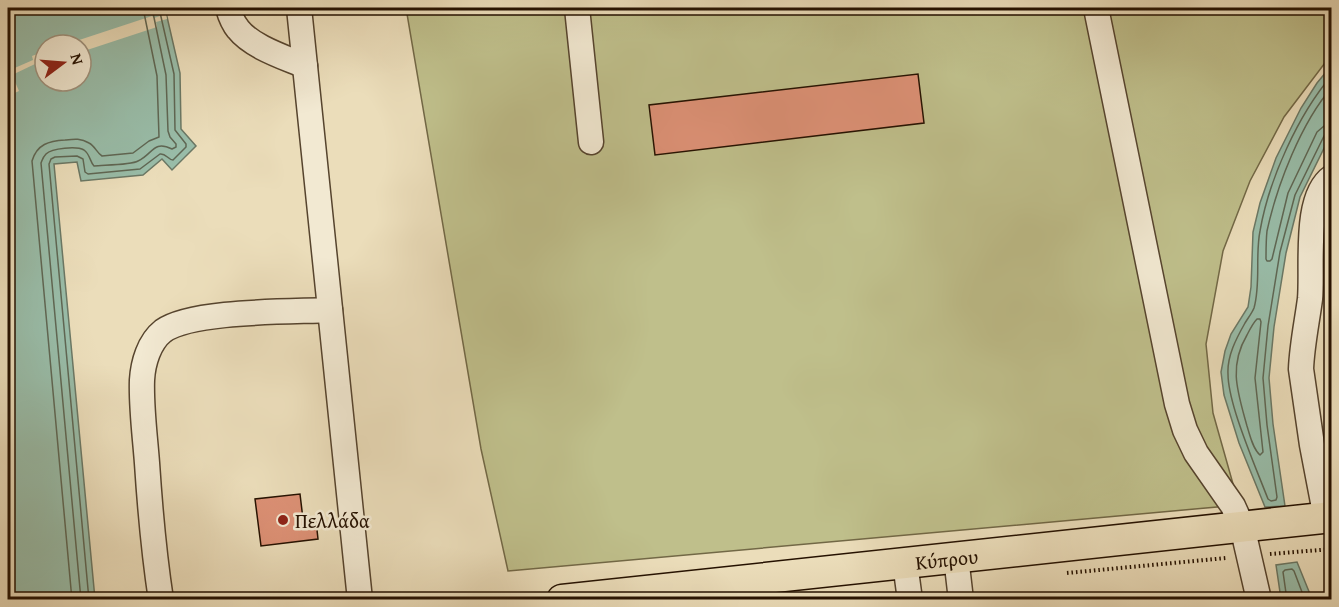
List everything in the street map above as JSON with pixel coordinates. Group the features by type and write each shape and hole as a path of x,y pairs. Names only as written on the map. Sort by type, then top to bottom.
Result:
{"main road":[{"name":"Κύπρου","path":"562,600 1329,518"}],"street":[{"path":"228,8 238,30 249,39 305,66"},
{"path":"299,8 360,600"},
{"path":"577,8 591,142"},
{"path":"1096,8 1177,404 1185,430 1196,453 1233,506 1242,526 1259,600"},
{"path":"1329,518 1312,445 1301,357 1311,287 1312,226 1320,192 1330,173"},
{"path":"161,600 153,546 142,379 149,347 163,331 187,320 232,315 330,310"},
{"path":"956,557 962,600"},
{"path":"905,562 910,600"}],"path":[{"path":"1063,574 1332,549"},
{"path":"827,600 862,596"}],"shaded area":[{"path":"406,8 1331,8 1331,55 1284,117 1250,181 1223,251 1206,344 1213,413 1239,505 508,571 481,449"}],"water":[{"path":"8,8 165,8 180,73 181,129 196,146 172,170 162,159 143,175 81,181 77,162 54,164 95,599 8,599"},
{"path":"1331,66 1331,134 1300,197 1286,253 1274,327 1269,378 1285,506 1265,507 1239,443 1224,395 1221,372 1231,334 1248,307 1253,232 1260,203 1276,158 1301,108"},
{"path":"1297,562 1312,599 1281,599 1276,565"}],"pier":[{"path":"166,14 167,19 156,22 157,27 93,48 93,35 152,16 154,18"},
{"path":"33,60 33,65 12,75 19,91 8,96 8,66 10,70"}],"building":[{"path":"918,74 924,123 655,155 649,105"},
{"name":"Πελλάδα","path":"300,494 303,519 316,521 318,539 261,546 255,499"}],"place":[{"name":"Πελλάδα","path":"283,520"}]}
